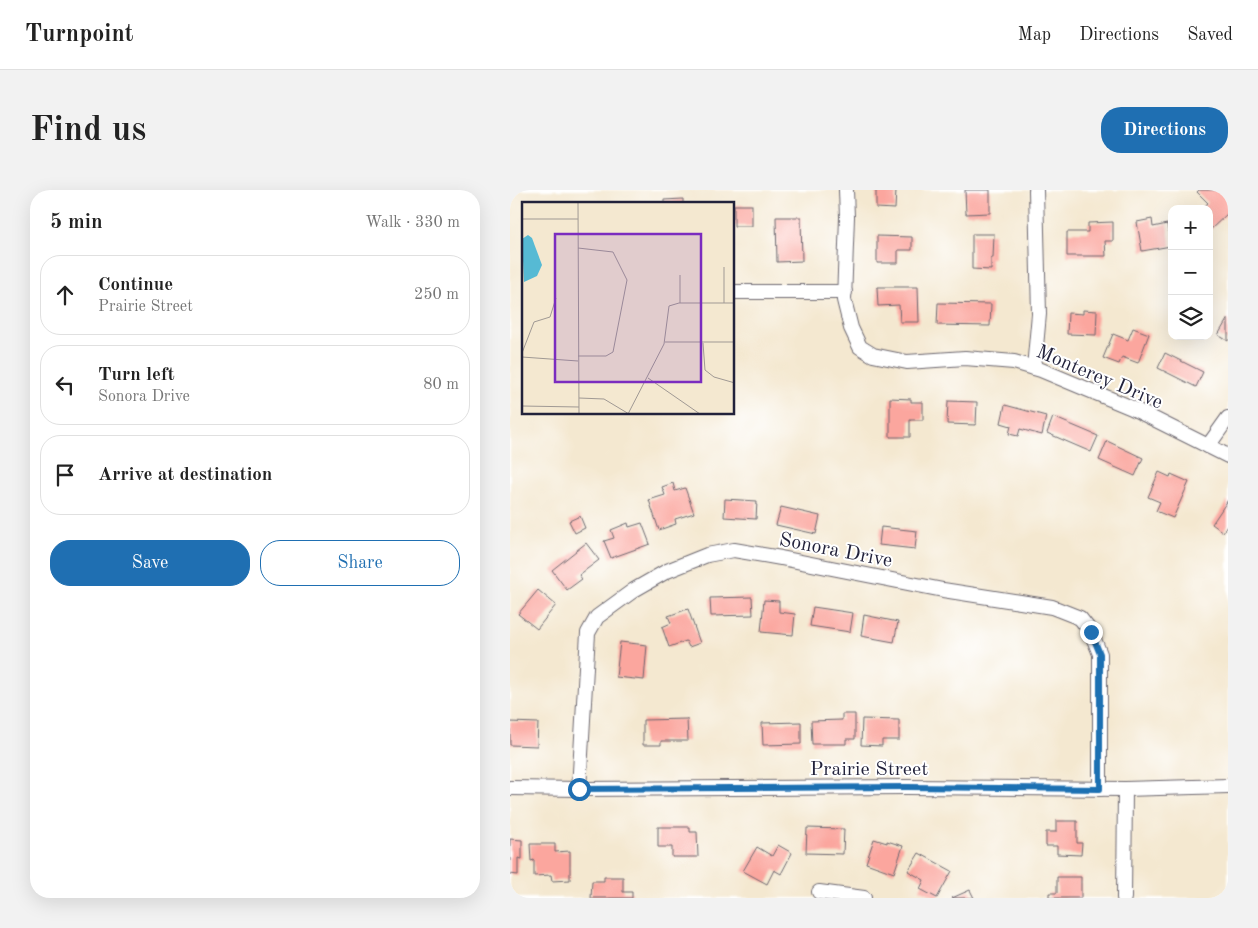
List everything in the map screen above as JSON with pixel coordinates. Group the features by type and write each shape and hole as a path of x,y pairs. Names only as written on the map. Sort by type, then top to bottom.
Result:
{"street":[{"name":"Monterey Drive","path":"846,190 844,300 851,328 860,347 873,355 907,362 965,358 1014,362 1041,370 1132,408 1228,456"},
{"path":"1034,368 1039,314 1036,190"},
{"path":"735,292 844,292"},
{"path":"1208,446 1228,418"},
{"name":"Sonora Drive","path":"579,789 588,633 597,617 634,590 667,571 707,555 734,550 943,590 1052,607 1080,618 1091,632 1100,654 1100,789"},
{"name":"Prairie Street","path":"510,788 907,787 1125,789 1228,786"},
{"path":"1124,898 1125,789"},
{"path":"819,892 864,898"}],"building":[{"path":"876,190 896,190 895,209 876,208"},
{"path":"965,190 990,190 990,213 966,214"},
{"path":"1199,190 1220,190 1228,199 1228,213 1213,227 1213,205 1206,205 1208,203 1197,192"},
{"path":"683,199 683,202 664,202 664,200"},
{"path":"735,205 752,205 752,226 735,226"},
{"path":"776,217 801,217 802,261 777,262"},
{"path":"1152,219 1153,227 1167,224 1168,247 1142,251 1137,222"},
{"path":"1113,222 1113,241 1105,241 1106,256 1067,256 1067,232 1088,232 1088,223"},
{"path":"972,234 994,234 991,270 972,269"},
{"path":"877,236 912,237 912,250 898,250 898,263 877,263"},
{"path":"877,287 918,287 919,322 900,322 899,305 878,306"},
{"path":"938,303 991,304 990,326 937,325"},
{"path":"1083,310 1097,311 1096,335 1067,334 1068,313 1083,314"},
{"path":"1228,318 1228,341 1218,335"},
{"path":"1133,328 1149,334 1138,363 1122,357 1119,364 1103,358 1113,334 1128,340"},
{"path":"1165,353 1203,372 1196,387 1158,368"},
{"path":"890,398 911,399 911,402 923,402 923,420 910,420 910,437 890,437"},
{"path":"948,401 977,402 976,425 947,424"},
{"path":"1005,405 1046,416 1042,435 1020,429 1018,436 1009,434 1011,426 1001,423"},
{"path":"1053,417 1098,436 1091,452 1047,433"},
{"path":"1107,441 1143,458 1135,476 1099,460"},
{"path":"1159,472 1170,477 1171,474 1189,482 1173,518 1156,511 1160,502 1148,497"},
{"path":"673,483 675,491 685,488 694,513 675,519 676,524 659,530 649,500 665,495 662,487"},
{"path":"725,499 757,501 756,519 724,517"},
{"path":"1228,500 1228,527 1223,532 1212,524"},
{"path":"781,507 820,516 816,534 776,525"},
{"path":"580,516 585,528 575,533 569,521"},
{"path":"628,523 629,527 642,523 650,544 611,558 604,541 614,538 611,530"},
{"path":"881,527 917,531 915,549 879,545"},
{"path":"586,543 599,560 579,575 582,579 567,590 552,570"},
{"path":"538,590 556,605 537,629 518,614"},
{"path":"752,597 753,615 711,616 710,598"},
{"path":"764,600 779,601 779,612 795,614 793,635 761,632"},
{"path":"813,607 853,613 850,632 810,626"},
{"path":"688,609 700,643 689,647 686,641 669,647 662,627 671,623 668,616"},
{"path":"864,615 898,622 894,642 861,636"},
{"path":"620,642 647,645 644,680 616,677"},
{"path":"842,714 855,714 855,739 846,739 846,744 812,744 811,721 842,720"},
{"path":"687,719 688,741 661,741 661,745 643,745 643,720"},
{"path":"862,719 899,720 899,740 882,740 882,746 861,745"},
{"path":"510,722 538,723 537,746 510,745"},
{"path":"801,722 801,744 763,745 762,723"},
{"path":"1056,821 1077,821 1077,843 1082,843 1081,855 1057,854 1057,846 1046,846 1046,832 1056,832"},
{"path":"658,827 690,827 690,832 697,832 698,857 672,857 672,847 658,847"},
{"path":"807,828 844,829 843,854 806,853"},
{"path":"510,839 522,840 522,859 518,858 518,875 510,874"},
{"path":"874,839 903,846 894,873 866,863"},
{"path":"530,844 555,844 555,852 570,851 570,880 552,881 551,875 534,876 534,860 531,861"},
{"path":"778,845 792,853 781,874 774,870 767,884 743,871 757,847 772,856"},
{"path":"919,853 952,871 937,898 920,889 924,880 908,871"},
{"path":"604,877 623,877 623,892 632,892 632,898 591,898 592,881 604,881"},
{"path":"1057,877 1081,877 1081,898 1049,898 1049,893 1057,893"},
{"path":"970,890 974,898 952,898"}],"route":[{"path":"579,789 907,787 1100,789 1100,654 1091,632"}]}
